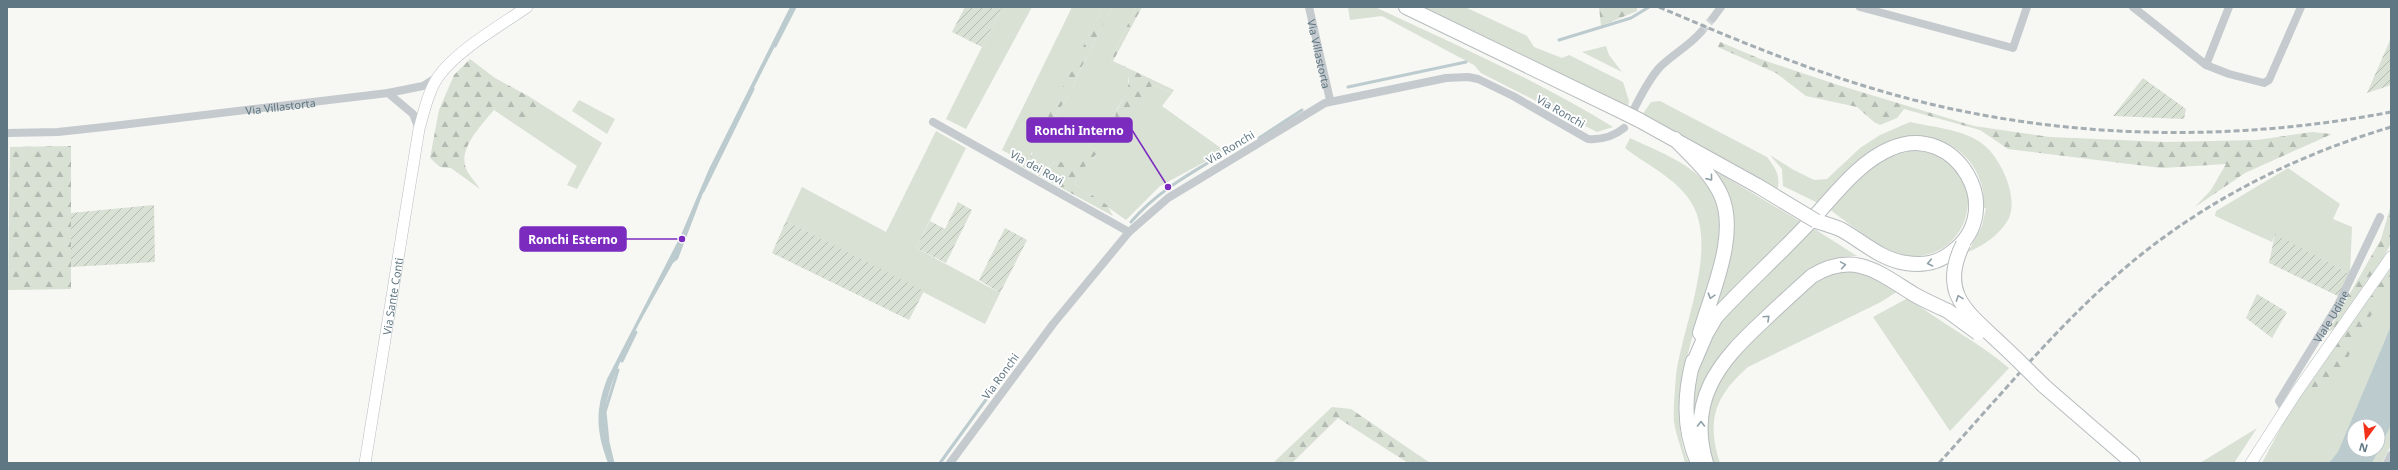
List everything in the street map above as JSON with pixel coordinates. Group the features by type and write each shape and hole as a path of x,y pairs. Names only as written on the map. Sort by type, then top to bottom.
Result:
{"highway":[{"path":"1406,7 1633,114 1816,221 1948,311 2044,386 2133,463"},
{"path":"1674,139 1715,184 1722,196 1727,216 1722,258 1691,369 1686,400 1686,424 1698,463"},
{"path":"1691,369 1716,317 1835,194 1877,155 1893,147 1908,144 1934,146 1946,153 1964,168 1975,192 1976,211 1974,224 1958,255 1955,280 1961,305 2044,386"},
{"path":"1816,221 1841,230 1894,261 1927,264 1942,259 1963,244"},
{"path":"1706,463 1702,441 1701,415 1711,380 1736,347 1808,279 1825,268 1850,264 1875,269 1916,296 1948,311"}],"street":[{"name":"Via Villastorta","path":"7,133 58,132 97,128 388,94 423,86 438,76 469,47 527,7"},
{"name":"Via Villastorta","path":"1309,7 1330,100"},
{"path":"1713,18 1721,7"},
{"path":"1860,7 2013,48 2027,7"},
{"path":"2133,7 2206,65 2229,74 2267,82 2301,7"},
{"path":"2206,65 2229,7"},
{"path":"1633,114 1645,87 1660,67 1701,32"},
{"name":"Via Sante Conti","path":"364,463 419,129 430,94 438,76"},
{"name":"Via Ronchi","path":"950,463 1053,324 1129,232 1168,198 1330,100 1446,78 1468,77 1478,79 1514,96 1588,139 1597,140 1610,136 1624,128"},
{"path":"388,94 413,114 419,129"},
{"name":"Via dei Rovi","path":"933,122 1129,232"},
{"name":"Viale Udine","path":"2284,410 2278,402 2338,305 2380,217"},
{"name":"Viale Udine","path":"2251,463 2284,410 2391,257"},
{"path":"2242,463 2284,410"},
{"path":"2247,463 2250,452"},
{"path":"2387,463 2391,455"}],"green space":[{"path":"965,7 1002,7 982,47 952,32"},
{"path":"1002,7 1032,7 966,129 946,119"},
{"path":"1072,7 1103,7 1042,131 1047,133 1058,111 1072,91 1078,74 1112,7 1136,7 1110,62 1128,76 1128,90 1116,111 1141,96 1153,85 1172,93 1162,106 1225,151 1160,186 1126,220 1075,184 1080,171 1096,156 1092,143 1070,163 1055,162 1043,171 1033,163 1035,159 1032,152 1029,158 1022,161 1002,150"},
{"path":"1103,7 1112,7 1078,74 1072,91 1058,111 1047,133 1041,131"},
{"path":"1136,7 1142,7 1113,61 1174,90 1172,93 1153,85 1118,120 1115,118 1116,113 1129,82 1128,76 1113,68 1110,62"},
{"path":"1348,7 1375,7 1526,78 1613,127 1597,132 1481,73 1474,65 1382,16 1350,20"},
{"path":"1423,7 1465,7 1527,36 1534,47 1562,58 1569,55 1623,82 1629,101 1628,107"},
{"path":"1599,7 1637,7 1637,11 1601,26"},
{"path":"2391,38 2391,85 2367,93"},
{"path":"1720,42 1763,60 1838,85 1974,126 2050,137 2166,142 2257,140 2312,132 2332,134 2245,173 2195,207 2211,190 2226,164 2162,168 2008,149 1980,130 1904,109 1897,118 1880,125 1857,107 1806,96 1776,73 1718,47"},
{"path":"1606,46 1609,55 1622,72 1582,52"},
{"path":"470,59 495,78 530,97 537,107 534,115 528,123 496,107 474,134 464,157 465,165 469,174 480,189 451,168 440,167 430,158 439,110 454,75"},
{"path":"2143,78 2186,109 2184,119 2113,116"},
{"path":"530,97 602,143 577,189 567,185 577,166 494,110 496,107 537,107"},
{"path":"579,100 615,119 607,134 572,111"},
{"path":"1660,101 1767,157 1777,173 1777,191 1640,118 1651,102"},
{"path":"1910,122 1964,134 1980,142 1987,148 2001,167 2010,189 2012,200 2011,211 2008,220 2000,230 1979,247 1968,252 1982,226 1986,208 1984,208 1982,187 1976,170 1966,157 1953,147 1938,140 1922,137 1906,138 1889,141 1874,149 1853,167 1820,204 1783,186 1782,169 1770,155 1792,169 1814,180 1827,179 1860,148 1880,135"},
{"path":"936,131 966,148 916,248 1000,293 985,324 786,221 802,187 886,232"},
{"path":"1630,138 1680,162 1689,168 1705,182 1716,200 1720,214 1721,236 1717,256 1684,370 1680,420 1682,442 1689,463 1685,463 1676,432 1674,422 1674,405 1676,376 1701,261 1701,238 1698,217 1683,191 1659,171 1625,148"},
{"path":"1092,143 1097,143 1100,147 1094,157 1080,172 1075,184 1107,205 1113,216 1010,160 1015,158 1022,161 1029,158 1037,147 1039,151 1033,163 1043,171 1055,162 1070,162"},
{"path":"71,146 71,289 8,290 10,147"},
{"path":"1915,149 1938,154 1955,166 1965,183 1968,201 1965,220 1956,236 1941,249 1922,256 1898,254 1883,247 1829,209 1884,157"},
{"path":"2288,168 2340,204 2333,219 2352,227 2350,274 2275,235 2272,242 2215,216 2216,211"},
{"path":"1712,169 1801,222 1713,313 1729,237"},
{"path":"958,202 972,210 946,263 916,248 930,221 945,229"},
{"path":"154,205 155,262 71,267 71,213"},
{"path":"2391,205 2391,243 2379,267 2334,329 2328,332 2381,239"},
{"path":"786,221 924,291 909,320 772,253"},
{"path":"1005,228 1027,240 1000,293 979,280"},
{"path":"1813,228 1857,256 1841,257 1827,261 1814,267 1801,276 1802,278 1696,409 1692,406 1694,381 1701,356 1709,340 1720,323 1734,306"},
{"path":"2275,234 2350,274 2338,296 2269,263"},
{"path":"2391,268 2391,445 2386,455 2386,418 2346,418 2346,458 2384,458 2382,463 2262,463 2294,403"},
{"path":"2391,268 2391,285 2366,323 2345,363 2311,392 2310,383"},
{"path":"1836,270 1861,270 1898,291 1881,302 1748,367 1728,388 1716,410 1714,434 1720,463 1713,463 1707,435 1707,421 1714,395 1726,369 1738,351 1813,283"},
{"path":"2257,294 2287,312 2272,338 2246,318"},
{"path":"1908,298 2009,368 1950,431 1873,317"},
{"path":"1332,407 1351,409 1430,463 1408,463 1338,418 1292,463 1273,463"},
{"path":"2257,428 2234,463 2200,463"}],"shaded area":[{"path":"790,7 795,7 711,172 678,259 673,263 643,316 623,355 615,375 605,411 606,431 613,463 608,463 601,441 598,421 600,401 607,379 681,235 709,169"},
{"path":"2391,326 2391,425 2386,435 2386,418 2352,418"},
{"path":"2346,433 2346,458 2374,458 2372,463 2329,463 2338,452"}],"waterway":[{"path":"775,46 795,7"},
{"path":"1559,40 1631,18 1649,7"},
{"path":"1348,87 1466,62"},
{"path":"703,191 753,89"},
{"path":"1259,138 1302,110"},
{"path":"1131,222 1160,194 1181,179 1216,158"},
{"path":"622,361 636,332"},
{"path":"613,463 608,442 605,412 618,370"},
{"path":"940,463 1006,372"}],"tunnel":[{"path":"1701,32 1713,18"}],"railway":[{"path":"1659,7 1764,50 1871,88 1935,105 1999,118 2064,127 2130,132 2195,132 2261,129 2326,123 2391,112"},
{"path":"1939,463 2056,334 2106,285 2161,239 2191,218 2255,181 2322,151 2391,127"}],"place":[{"name":"Ronchi Interno","path":"1168,187"},
{"name":"Ronchi Esterno","path":"682,239"}]}
